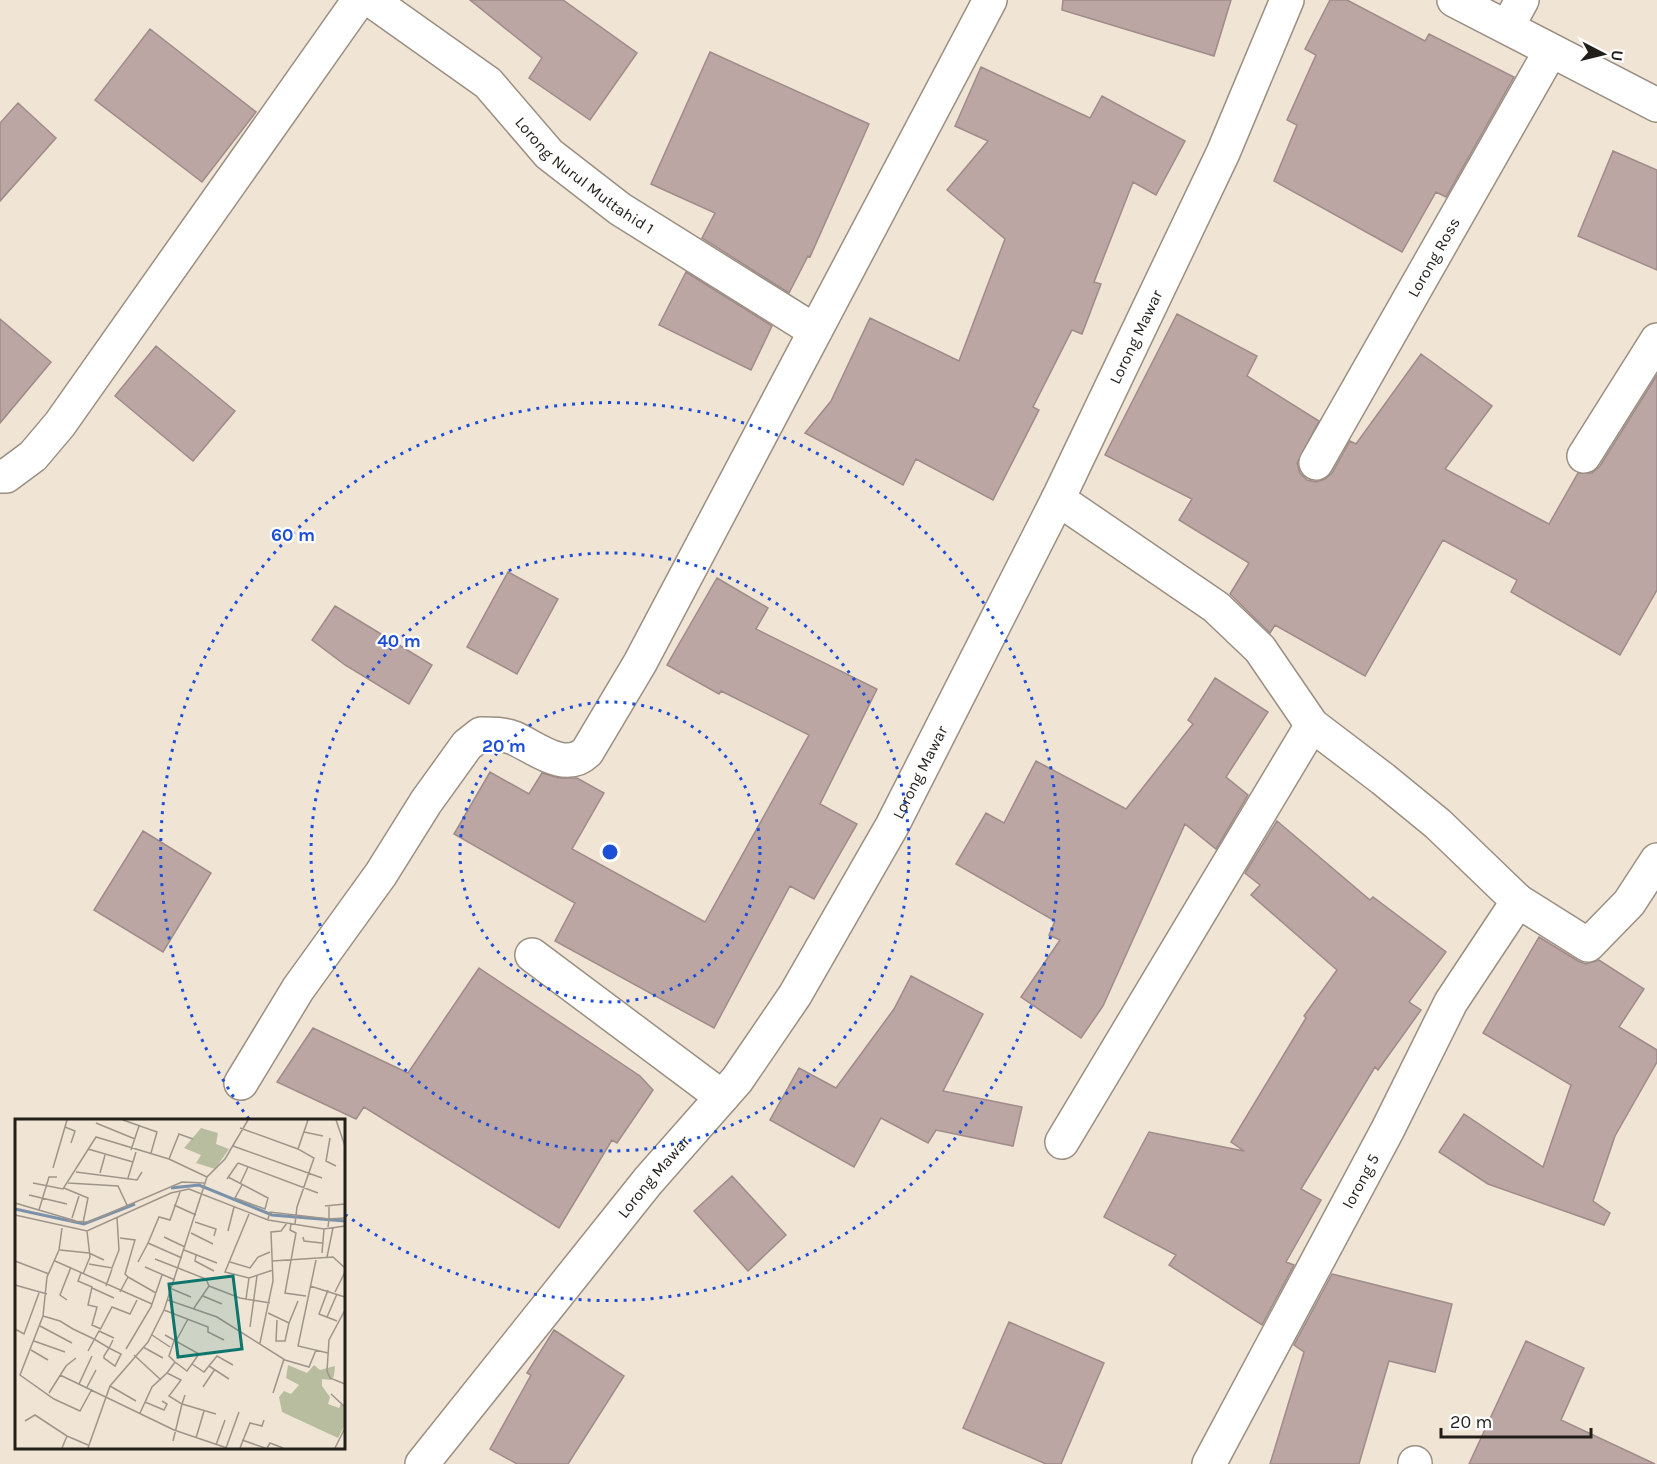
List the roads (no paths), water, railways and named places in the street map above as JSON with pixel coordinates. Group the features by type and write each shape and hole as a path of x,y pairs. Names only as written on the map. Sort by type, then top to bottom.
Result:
{"street":[{"path":"0,476 6,476 33,456 60,424 359,0"},
{"name":"Lorong Nurul Muttahid 1","path":"371,0 488,83 549,154 620,209 815,331"},
{"path":"241,1083 298,989 381,874 426,802 467,745 481,734 488,734 513,738 539,752 567,761 579,759 587,752 640,663 990,0"},
{"name":"Lorong Mawar","path":"422,1464 648,1181 722,1097 795,996 892,826 1058,499 1223,153 1287,0"},
{"path":"1454,0 1515,13 1550,52 1657,105"},
{"name":"Lorong Ross","path":"1316,464 1550,52"},
{"path":"1584,456 1657,340"},
{"path":"1058,499 1216,607 1260,649 1312,724 1429,817 1518,901 1588,945 1629,903 1657,860"},
{"path":"1062,1142 1312,724"},
{"name":"lorong 5","path":"1209,1464 1388,1128 1451,1002 1518,901"},
{"path":"532,955 722,1097"}]}
